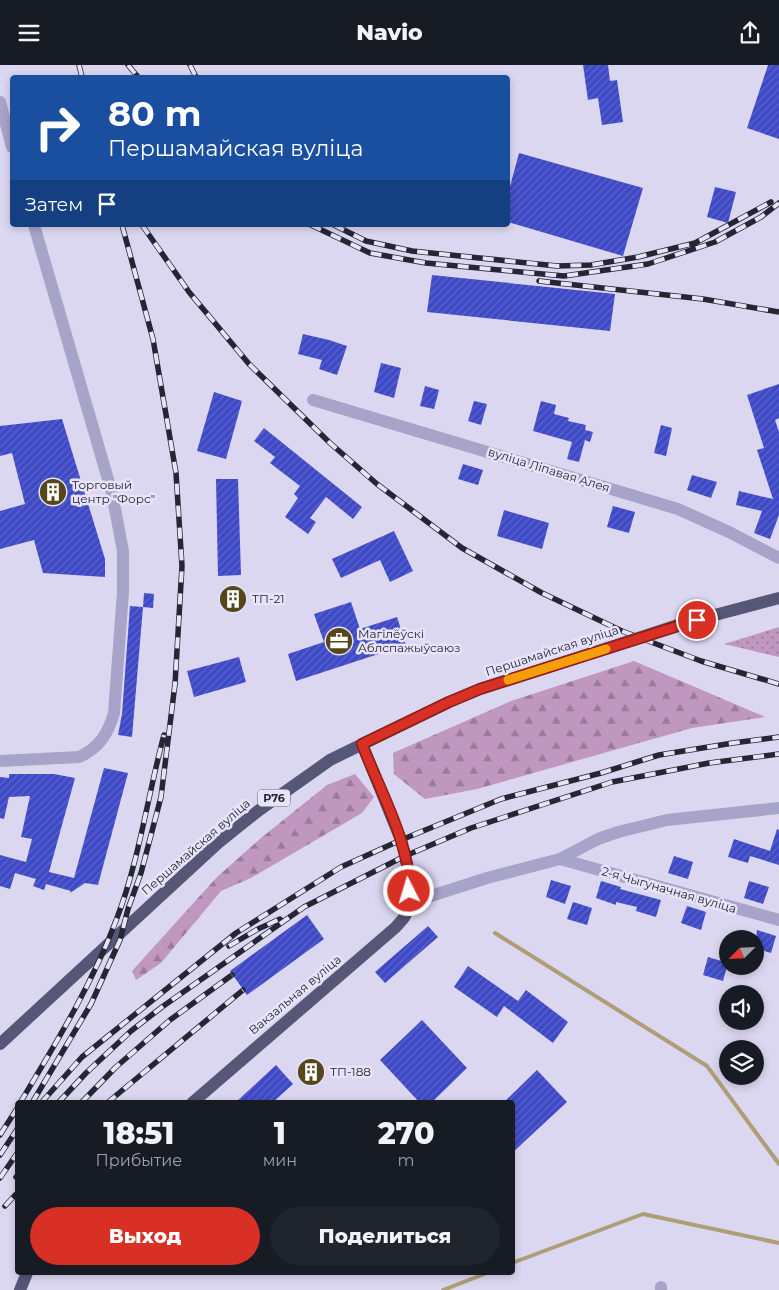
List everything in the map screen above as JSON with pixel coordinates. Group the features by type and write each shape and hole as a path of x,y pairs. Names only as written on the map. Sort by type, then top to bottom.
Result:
{"main road":[{"name":"Першамайская вуліца","path":"0,1045 238,827 294,784 330,760 449,702 480,689 681,625 779,598"},
{"name":"Вакзальная вуліца","path":"195,1100 396,927 405,916 409,903 410,879 400,840 362,744"},
{"path":"20,1290 27,1275"}],"street":[{"path":"0,102 10,140"},
{"path":"0,761 79,757 89,753 100,743 110,728 114,713 123,592 123,551 112,493 35,227"},
{"name":"вуліца Ліпавая Алея","path":"313,400 678,509 729,532 779,558"},
{"path":"409,903 487,878 560,859 598,839 667,820 779,808"},
{"name":"2-я Чыгуначная вуліца","path":"560,859 779,920"}],"green space":[{"path":"779,627 779,657 724,644"},
{"path":"634,661 765,717 692,728 477,789 425,799 394,774 393,753 511,701"},
{"path":"355,774 374,797 362,813 251,878 221,891 161,963 136,980 132,971 217,877 261,838 327,785"}],"building":[{"path":"583,65 608,65 610,81 617,80 623,122 602,125 598,98 588,100"},
{"path":"768,65 779,65 779,139 747,128"},
{"path":"519,153 643,188 623,256 510,223 510,187"},
{"path":"715,187 736,192 728,223 707,217"},
{"path":"432,275 615,294 610,331 427,312"},
{"path":"303,334 347,346 337,375 319,369 322,360 298,354"},
{"path":"381,363 401,368 394,398 374,392"},
{"path":"779,384 779,418 775,420 779,432 779,515 770,539 754,533 762,511 736,505 739,491 773,499 757,450 764,448 747,395"},
{"path":"425,386 439,390 434,409 420,406"},
{"path":"214,392 242,401 226,459 197,451"},
{"path":"474,401 487,404 481,425 468,421"},
{"path":"541,401 556,405 554,414 569,418 568,421 586,425 585,430 593,432 590,442 585,440 579,462 567,459 572,442 533,431"},
{"name":"Торговый центр \"Форс\"","path":"62,419 105,559 105,577 43,573 34,540 0,549 0,511 25,504 12,453 0,456 0,426"},
{"path":"661,425 672,428 666,456 654,453"},
{"path":"264,428 362,507 353,519 326,497 310,518 316,522 308,534 285,517 298,498 294,494 300,486 270,463 275,457 254,441"},
{"path":"463,464 483,470 478,485 458,479"},
{"path":"692,475 717,482 711,498 687,490"},
{"path":"216,479 238,479 241,575 218,576"},
{"path":"613,506 635,512 629,533 607,527"},
{"path":"504,510 549,523 542,549 497,536"},
{"path":"394,531 413,571 390,582 380,560 341,578 332,559"},
{"name":"ТП-21","path":"240,591 244,601 226,607 223,597"},
{"path":"144,593 154,594 153,608 143,607"},
{"path":"351,602 360,629 397,617 406,645 296,681 288,654 324,642 314,614"},
{"path":"130,606 143,607 132,737 118,735 122,714"},
{"path":"239,657 246,682 194,697 187,671"},
{"path":"104,768 128,773 98,885 85,883 70,893 71,891 46,884 44,890 33,886 36,879 15,873 10,889 0,886 0,855 26,862 32,839 21,837 30,796 9,797 4,819 0,818 0,777 9,778 9,774 54,774 75,778 49,872 74,878"},
{"path":"777,829 779,830 779,865 750,856 748,863 728,857 734,839 770,851"},
{"path":"674,856 693,862 688,879 668,873"},
{"path":"551,880 571,886 565,904 546,897"},
{"path":"601,881 621,887 620,889 661,900 656,917 636,911 637,907 616,902 616,905 596,898"},
{"path":"749,881 769,887 763,904 744,898"},
{"path":"573,902 592,908 587,925 567,919"},
{"path":"687,906 706,912 701,930 681,923"},
{"path":"307,915 324,939 247,995 230,971"},
{"path":"428,926 438,937 385,983 375,972"},
{"path":"764,932 776,936 771,953 764,951"},
{"path":"708,957 719,960 719,975 725,975 723,981 703,975"},
{"path":"468,966 518,1001 526,990 568,1022 553,1043 504,1006 497,1017 454,987"},
{"path":"422,1020 467,1068 434,1100 417,1100 380,1060"},
{"path":"276,1065 293,1084 275,1100 238,1100"},
{"path":"537,1070 567,1102 515,1150 515,1100 506,1100"}],"waterway":[{"path":"495,933 707,1066 779,1164"},
{"path":"515,1262 643,1214 779,1243"},
{"path":"443,1290 482,1275"}],"railway":[{"path":"79,65 82,75"},
{"path":"128,65 136,75"},
{"path":"190,65 195,75"},
{"path":"338,227 366,241 412,251 557,266 591,265 638,257 695,243 771,202"},
{"path":"315,227 370,253 426,263 564,276 648,264 715,242 761,217 779,203"},
{"path":"34,1100 91,1004 120,940 128,909 141,873 161,797 175,684 182,566 176,473 153,339 123,227"},
{"path":"143,227 189,292 249,364 330,443 377,484 462,548 542,593 622,631 701,661 779,684"},
{"path":"539,281 703,299 779,312"},
{"path":"22,1100 85,989 117,918 137,851 164,735"},
{"path":"44,1100 82,1057 236,933 341,867 501,799 601,773 659,755 779,737"},
{"path":"61,1100 86,1073 131,1031 162,1007 304,907 405,856 471,828 612,782 709,763 779,754"},
{"path":"229,946 280,919"},
{"path":"84,1100 116,1067 170,1020 232,975"},
{"path":"111,1100 243,990"},
{"path":"0,1135 15,1112"},
{"path":"0,1155 15,1132"},
{"path":"0,1178 15,1156"},
{"path":"5,1206 15,1195"}],"slow traffic":[{"path":"508,680 606,649"}],"place":[{"name":"Торговый центр \"Форс\"","path":"53,492"},
{"name":"ТП-21","path":"233,599"},
{"name":"Магілёўскі Аблспажыўсаюз","path":"339,641"},
{"name":"ТП-188","path":"311,1072"}],"route":[{"path":"409,891 410,879 400,840 362,744 480,689 697,620"}]}
